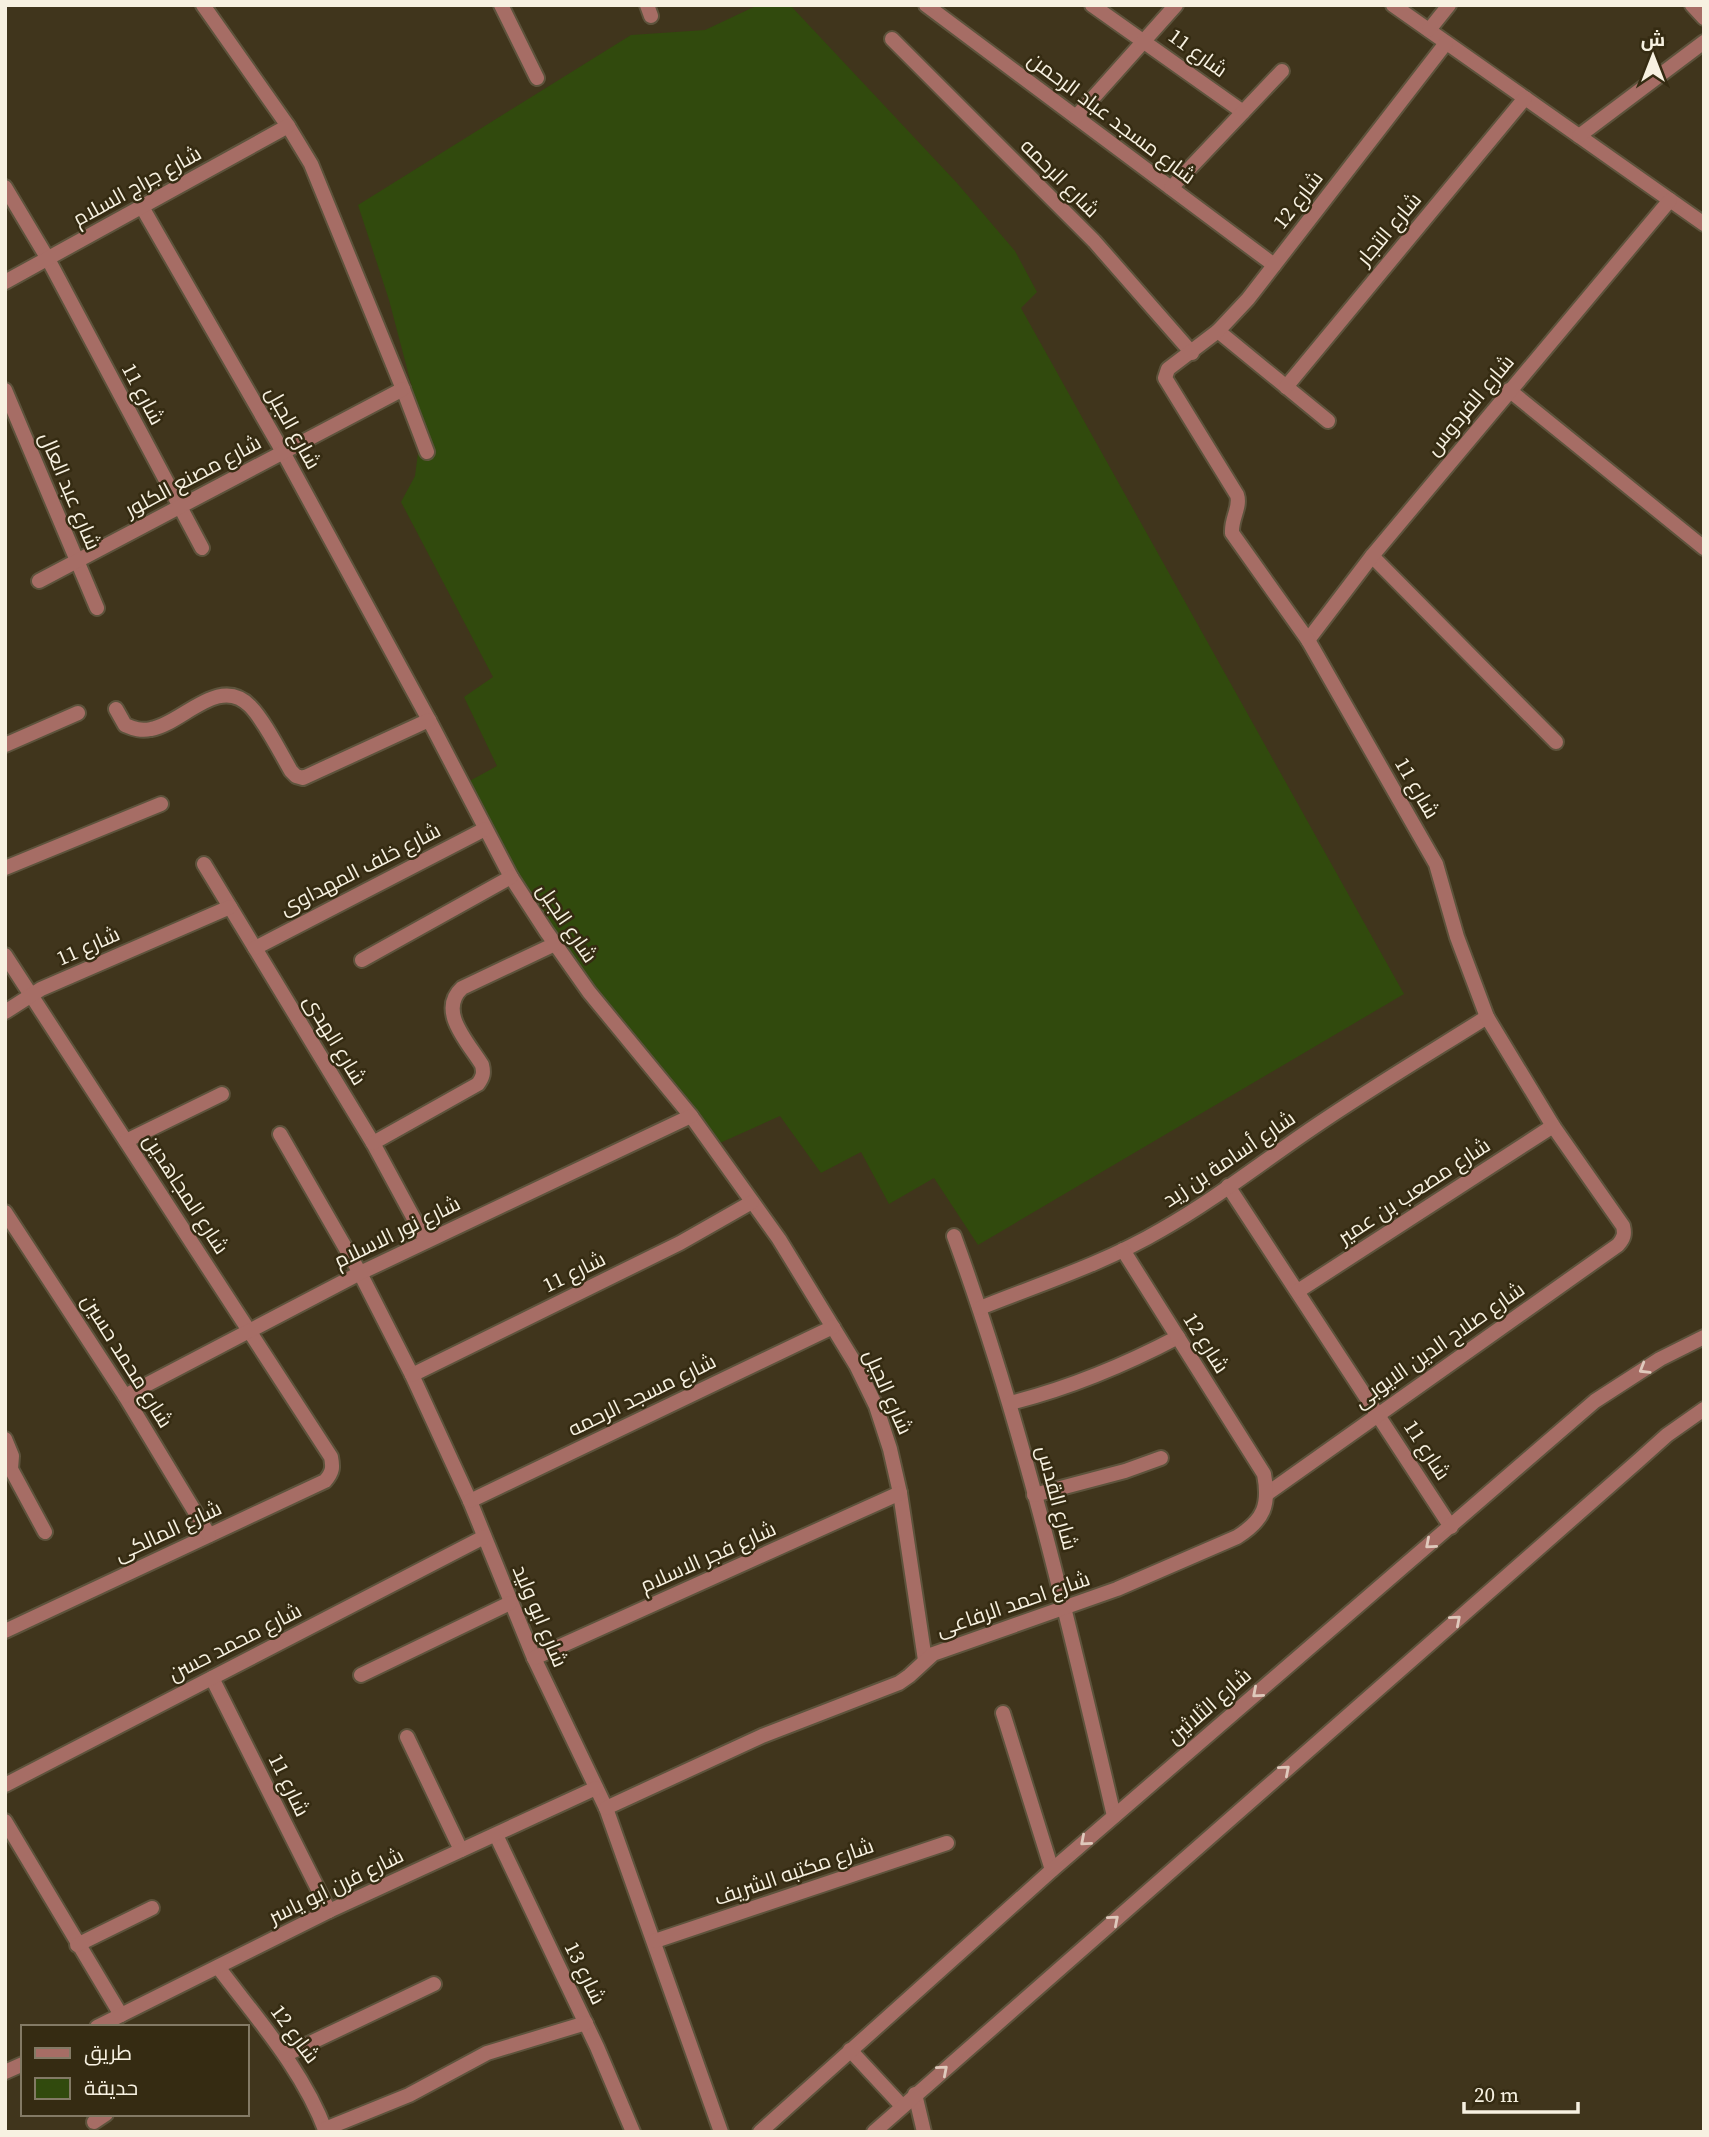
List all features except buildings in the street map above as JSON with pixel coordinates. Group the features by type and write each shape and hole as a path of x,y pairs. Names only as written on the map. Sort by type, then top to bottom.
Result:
{"street":[{"path":"203,5 288,126 311,164 427,452"},
{"path":"501,5 537,78"},
{"name":"شارع مسجد عباد الرحمن","path":"926,5 1274,265"},
{"name":"شارع 11","path":"1092,5 1243,112"},
{"path":"1076,117 1176,5"},
{"path":"1393,5 1704,224"},
{"path":"1429,30 1449,5"},
{"path":"1692,5 1704,18"},
{"name":"شارع الرحمه","path":"892,39 1094,241 1192,353"},
{"path":"1579,136 1704,42"},
{"name":"شارع 12","path":"1167,376 1248,299 1446,43"},
{"path":"1171,188 1282,71"},
{"name":"شارع التجار","path":"1286,387 1525,98"},
{"name":"شارع جراج السلام","path":"5,282 288,126"},
{"path":"5,187 48,259"},
{"name":"شارع الفردوس","path":"1308,640 1372,556 1670,200"},
{"name":"شارع الجبل","path":"142,207 283,452 512,877 589,992 691,1116 779,1239 856,1366 876,1406 890,1449 900,1493 925,1660"},
{"name":"شارع 11","path":"48,259 178,508 202,548"},
{"path":"1217,331 1328,421"},
{"name":"شارع 11","path":"1167,376 1237,495 1238,506 1233,514 1232,533 1308,640 1436,864 1453,924 1487,1017 1553,1126 1623,1226"},
{"name":"شارع مصنع الكلور","path":"40,581 403,388"},
{"name":"شارع عبد العال","path":"5,390 97,608"},
{"path":"1509,390 1704,548"},
{"path":"1372,556 1556,742"},
{"path":"116,709 125,725 146,730 154,729 215,697 228,695 241,698 251,707 291,771 303,778 429,720"},
{"path":"5,744 78,713"},
{"path":"5,868 161,804"},
{"name":"شارع خلف المهداوى","path":"255,947 485,829"},
{"name":"شارع الهدى","path":"204,864 373,1143 426,1241"},
{"path":"362,960 512,877"},
{"name":"شارع 11","path":"5,1012 30,995 230,907"},
{"path":"373,1143 478,1084 482,1078 482,1065 452,1016 451,1005 455,995 462,988 555,944"},
{"name":"شارع المجاهدين","path":"5,955 331,1457"},
{"name":"شارع أسامة بن زيد","path":"980,1308 1123,1250 1160,1231 1399,1071 1487,1017"},
{"path":"126,1141 222,1094"},
{"name":"شارع نور الاسلام","path":"125,1396 360,1273 691,1116"},
{"name":"شارع مصعب بن عمير","path":"1298,1291 1553,1126"},
{"name":"شارع ابو وليد","path":"280,1134 360,1273 412,1375 470,1501 534,1658 606,1808 721,2132"},
{"name":"شارع 11","path":"1228,1186 1451,1527"},
{"name":"شارع 11","path":"412,1375 680,1243 751,1202"},
{"name":"شارع محمد حسين","path":"5,1212 125,1396 209,1535"},
{"name":"شارع صلاح الدين الايوبى","path":"1268,1493 1618,1245 1623,1240 1623,1226"},
{"name":"شارع القدس","path":"954,1236 1010,1403 1065,1608 1114,1816"},
{"name":"شارع 12","path":"1123,1250 1264,1474 1268,1493"},
{"name":"شارع مسجد الرحمه","path":"470,1501 833,1327"},
{"path":"1010,1403 1054,1392 1096,1377 1178,1337"},
{"name":"شارع الثلاثين","path":"760,2132 1052,1870 1595,1401 1660,1359 1704,1337"},
{"path":"874,2132 1667,1435 1704,1409"},
{"path":"5,1439 12,1456 11,1469 45,1532"},
{"name":"شارع المالكى","path":"5,1631 326,1481 333,1466 331,1457"},
{"path":"1034,1494 1125,1471 1161,1458"},
{"name":"شارع فجر الاسلام","path":"534,1658 900,1493"},
{"name":"شارع احمد الرفاعى","path":"606,1808 762,1736 899,1683 933,1654 1117,1589 1237,1537 1253,1527 1264,1511 1268,1493"},
{"name":"شارع محمد حسن","path":"5,1785 484,1537"},
{"path":"361,1675 510,1603"},
{"name":"شارع 11","path":"212,1678 329,1911"},
{"path":"1003,1713 1052,1870"},
{"path":"407,1737 461,1850"},
{"name":"شارع فرن ابو ياسر","path":"101,2025 329,1911 596,1788"},
{"path":"5,1821 121,2015"},
{"name":"شارع 13","path":"496,1835 586,2023 633,2132"},
{"name":"شارع مكتبه الشريف","path":"655,1941 947,1843"},
{"path":"77,1945 152,1908"},
{"name":"شارع 12","path":"218,1967 306,2086 326,2130"},
{"path":"285,2055 434,1984"},
{"path":"326,2130 409,2095 487,2053 586,2023"},
{"path":"850,2050 902,2106"},
{"path":"5,2072 21,2065"},
{"path":"915,2094 924,2132"}],"green space":[{"path":"758,5 790,5 957,183 1015,251 1037,292 1021,308 1404,994 978,1245 934,1178 889,1204 861,1152 821,1173 780,1116 711,1147 571,968 464,784 497,766 464,697 493,677 401,502 415,476 418,453 414,395 389,300 358,205 631,35 705,30"}]}
